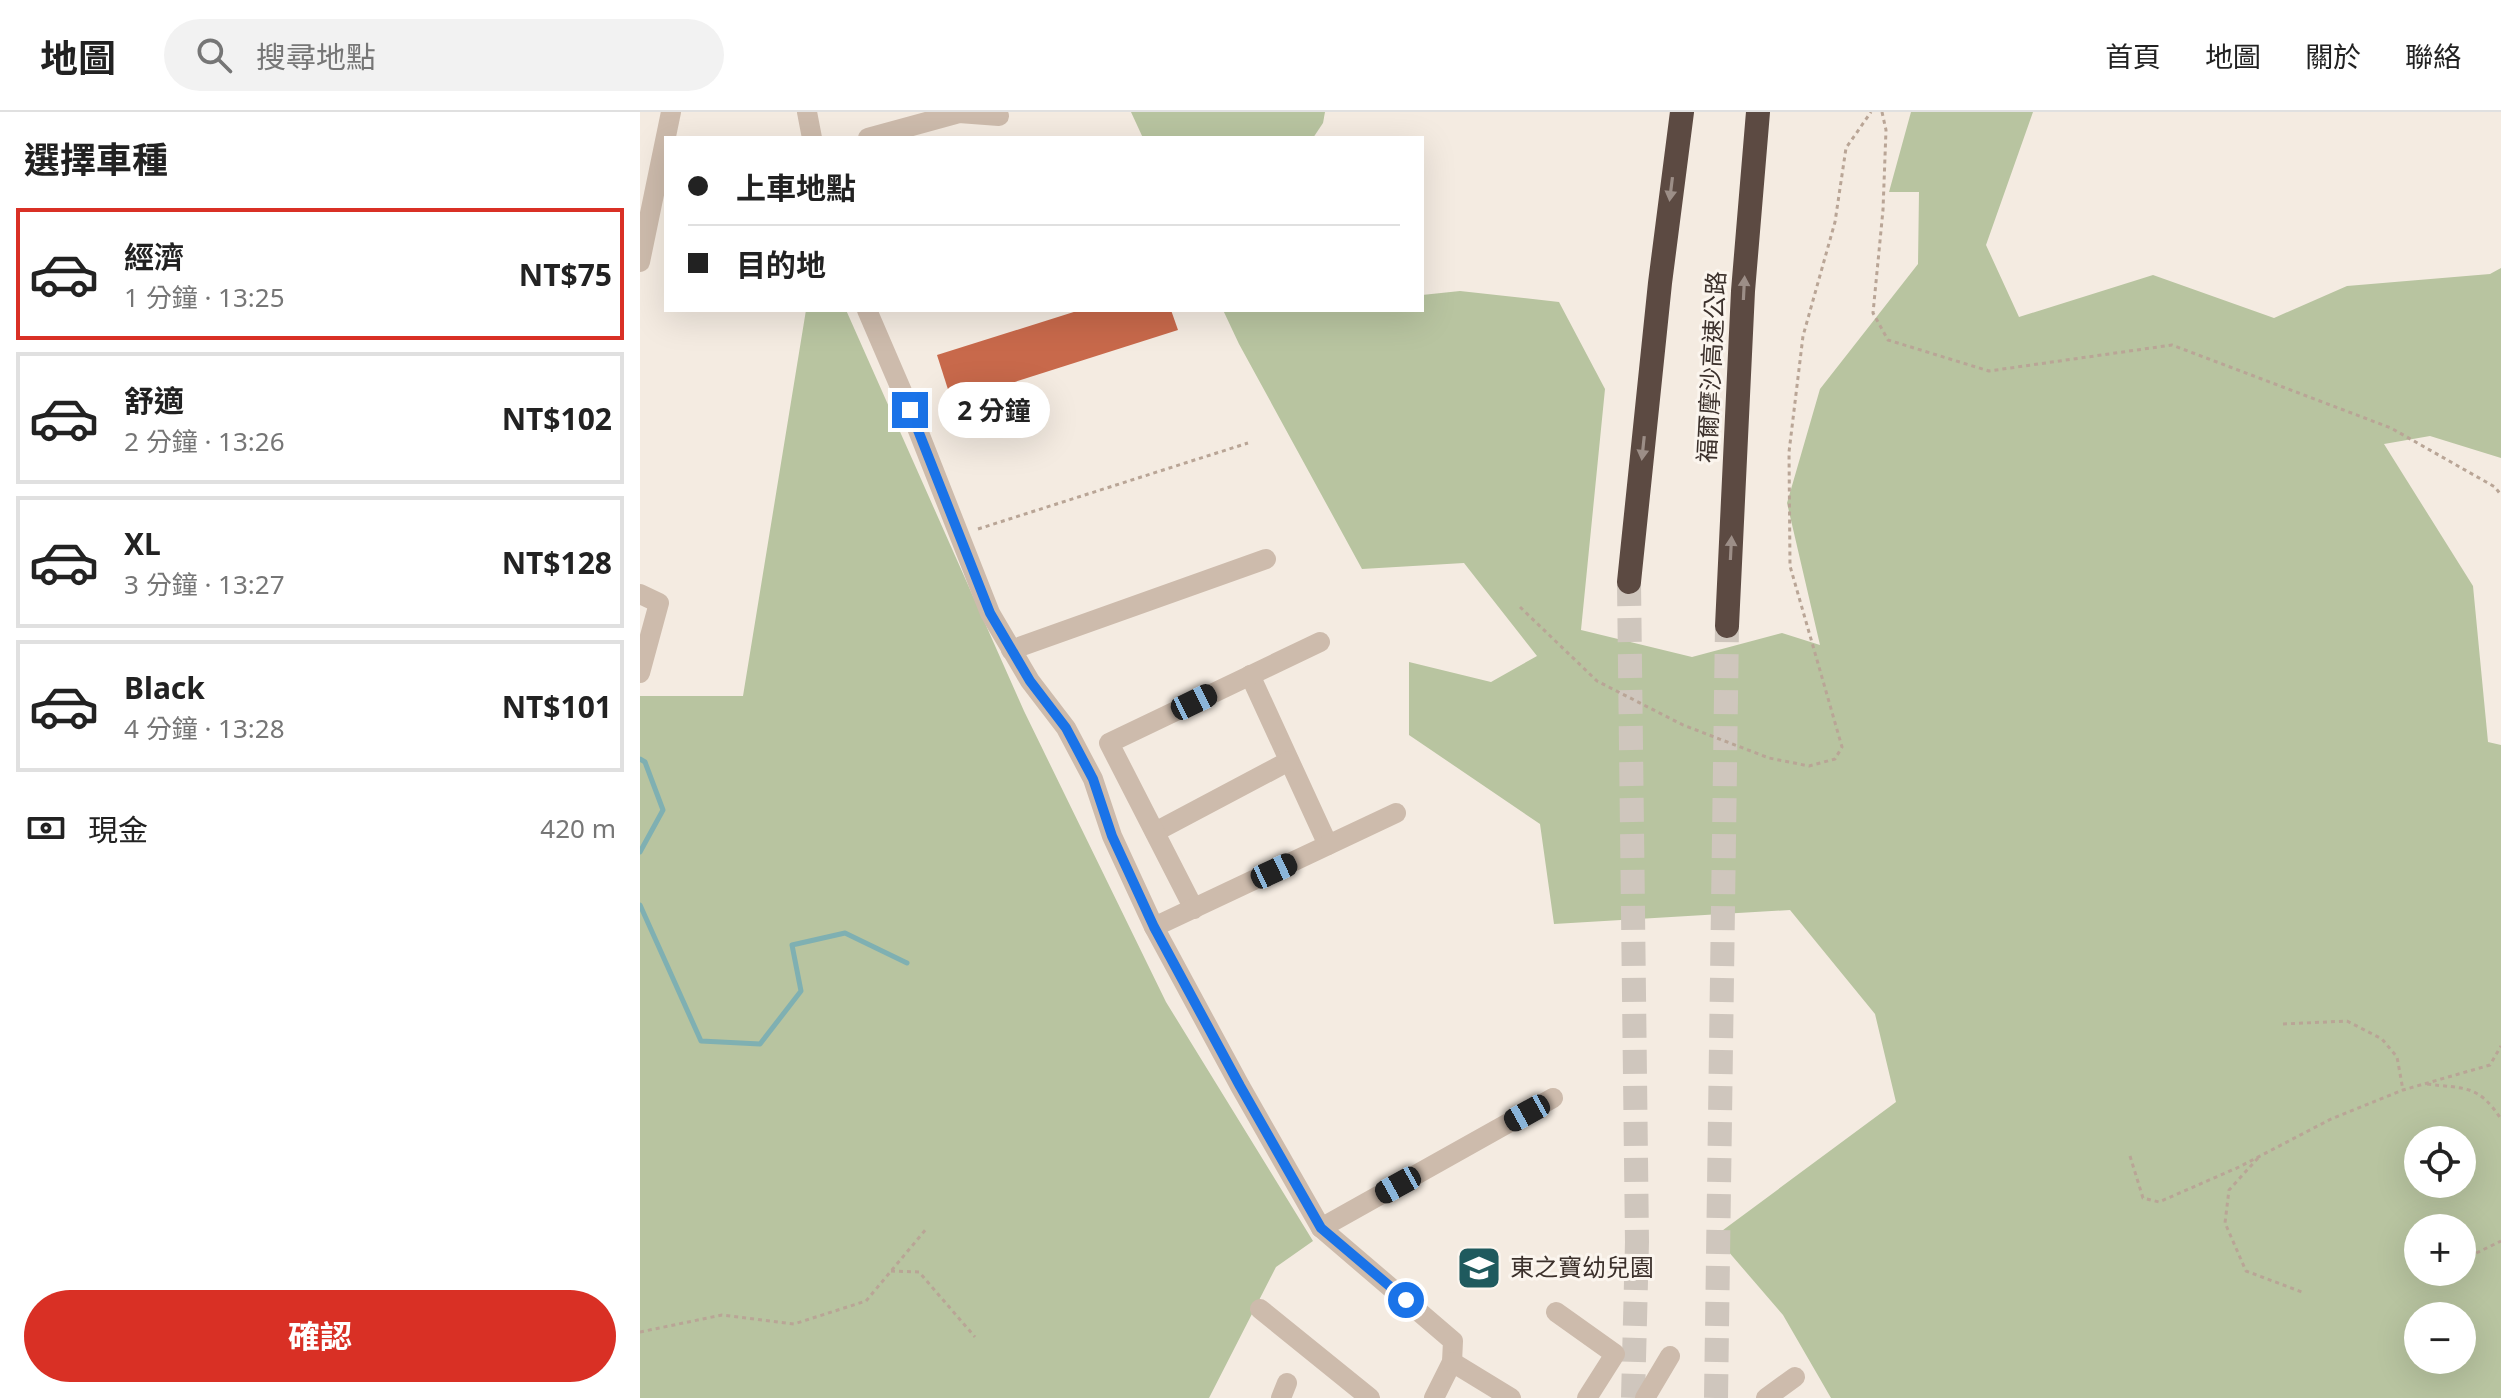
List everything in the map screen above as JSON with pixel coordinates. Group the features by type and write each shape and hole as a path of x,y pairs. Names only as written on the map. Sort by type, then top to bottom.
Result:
{"highway":[{"path":"1629,582 1660,283 1682,112"},
{"name":"福爾摩沙高速公路","path":"1727,626 1743,291 1758,112"}],"street":[{"path":"666,136 671,112"},
{"path":"807,112 812,136"},
{"path":"875,136 959,113 999,116"},
{"path":"641,249 664,144"},
{"path":"868,312 990,613 1030,681 1066,728 1093,779 1112,836 1154,927 1321,1228 1453,1341 1452,1362 1434,1398"},
{"path":"1011,650 1266,559"},
{"path":"640,594 659,603 640,673"},
{"path":"1194,909 1109,743 1320,642"},
{"path":"1250,675 1328,845"},
{"path":"1155,832 1289,761"},
{"path":"1154,927 1396,813"},
{"path":"1321,1228 1553,1098"},
{"path":"1260,1309 1370,1398"},
{"path":"1556,1312 1615,1354 1587,1398"},
{"path":"1645,1398 1670,1356"},
{"path":"1452,1362 1511,1398"},
{"path":"1766,1398 1795,1377"}],"path":[{"path":"1520,607 1597,681 1683,725 1769,758 1809,766 1835,759 1842,747 1790,566 1789,452 1803,336 1835,222 1846,148 1871,112"},
{"path":"1882,112 1886,130 1883,210 1873,313 1888,340 1989,371 2172,345 2391,428 2495,487 2501,495"},
{"path":"959,535 1248,443"},
{"path":"2283,1024 2347,1021 2382,1039 2397,1057 2403,1090"},
{"path":"2130,1156 2143,1198 2159,1202 2259,1157 2331,1119 2403,1090 2490,1065 2501,1046"},
{"path":"2425,1084 2475,1090 2490,1101 2501,1119"},
{"path":"2259,1157 2229,1190 2225,1223 2246,1271 2302,1292"},
{"path":"640,1332 722,1315 794,1324 866,1301 927,1228"},
{"path":"2476,1253 2501,1241"},
{"path":"891,1271 919,1272 975,1337"}],"green space":[{"path":"1131,112 1325,112 1323,123 1314,136 1142,136"},
{"path":"1911,112 2033,112 1986,245 2019,317 2153,275 2274,318 2347,286 2490,274 2501,268 2501,458 2430,436 2384,444 2473,586 2488,742 2501,745 2501,1398 1831,1398 1783,1315 1715,1236 1896,1102 1875,1014 1790,910 1554,924 1540,824 1409,735 1409,662 1491,682 1537,656 1464,563 1362,569 1224,312 1424,312 1424,295 1460,291 1559,302 1605,389 1581,630 1692,657 1782,633 1820,645 1787,503 1820,389 1918,264 1919,192 1889,192"},
{"path":"806,312 847,312 1024,711 1166,1002 1313,1241 1276,1267 1209,1398 640,1398 640,696 743,696"}],"building":[{"path":"1074,312 1172,312 1178,330 952,402 937,355"}],"waterway":[{"path":"640,759 645,762 663,810 640,852"},
{"path":"640,905 701,1041 760,1044 801,991 792,945 845,933 907,963"}],"tunnel":[{"path":"1629,582 1637,1242 1633,1398"},
{"path":"1716,1398 1727,626"}],"place":[{"name":"東之寶幼兒園","path":"1479,1268"}],"route":[{"path":"910,410 990,613 1030,681 1066,728 1093,779 1112,836 1154,927 1240,1086 1321,1228 1406,1300"}]}
